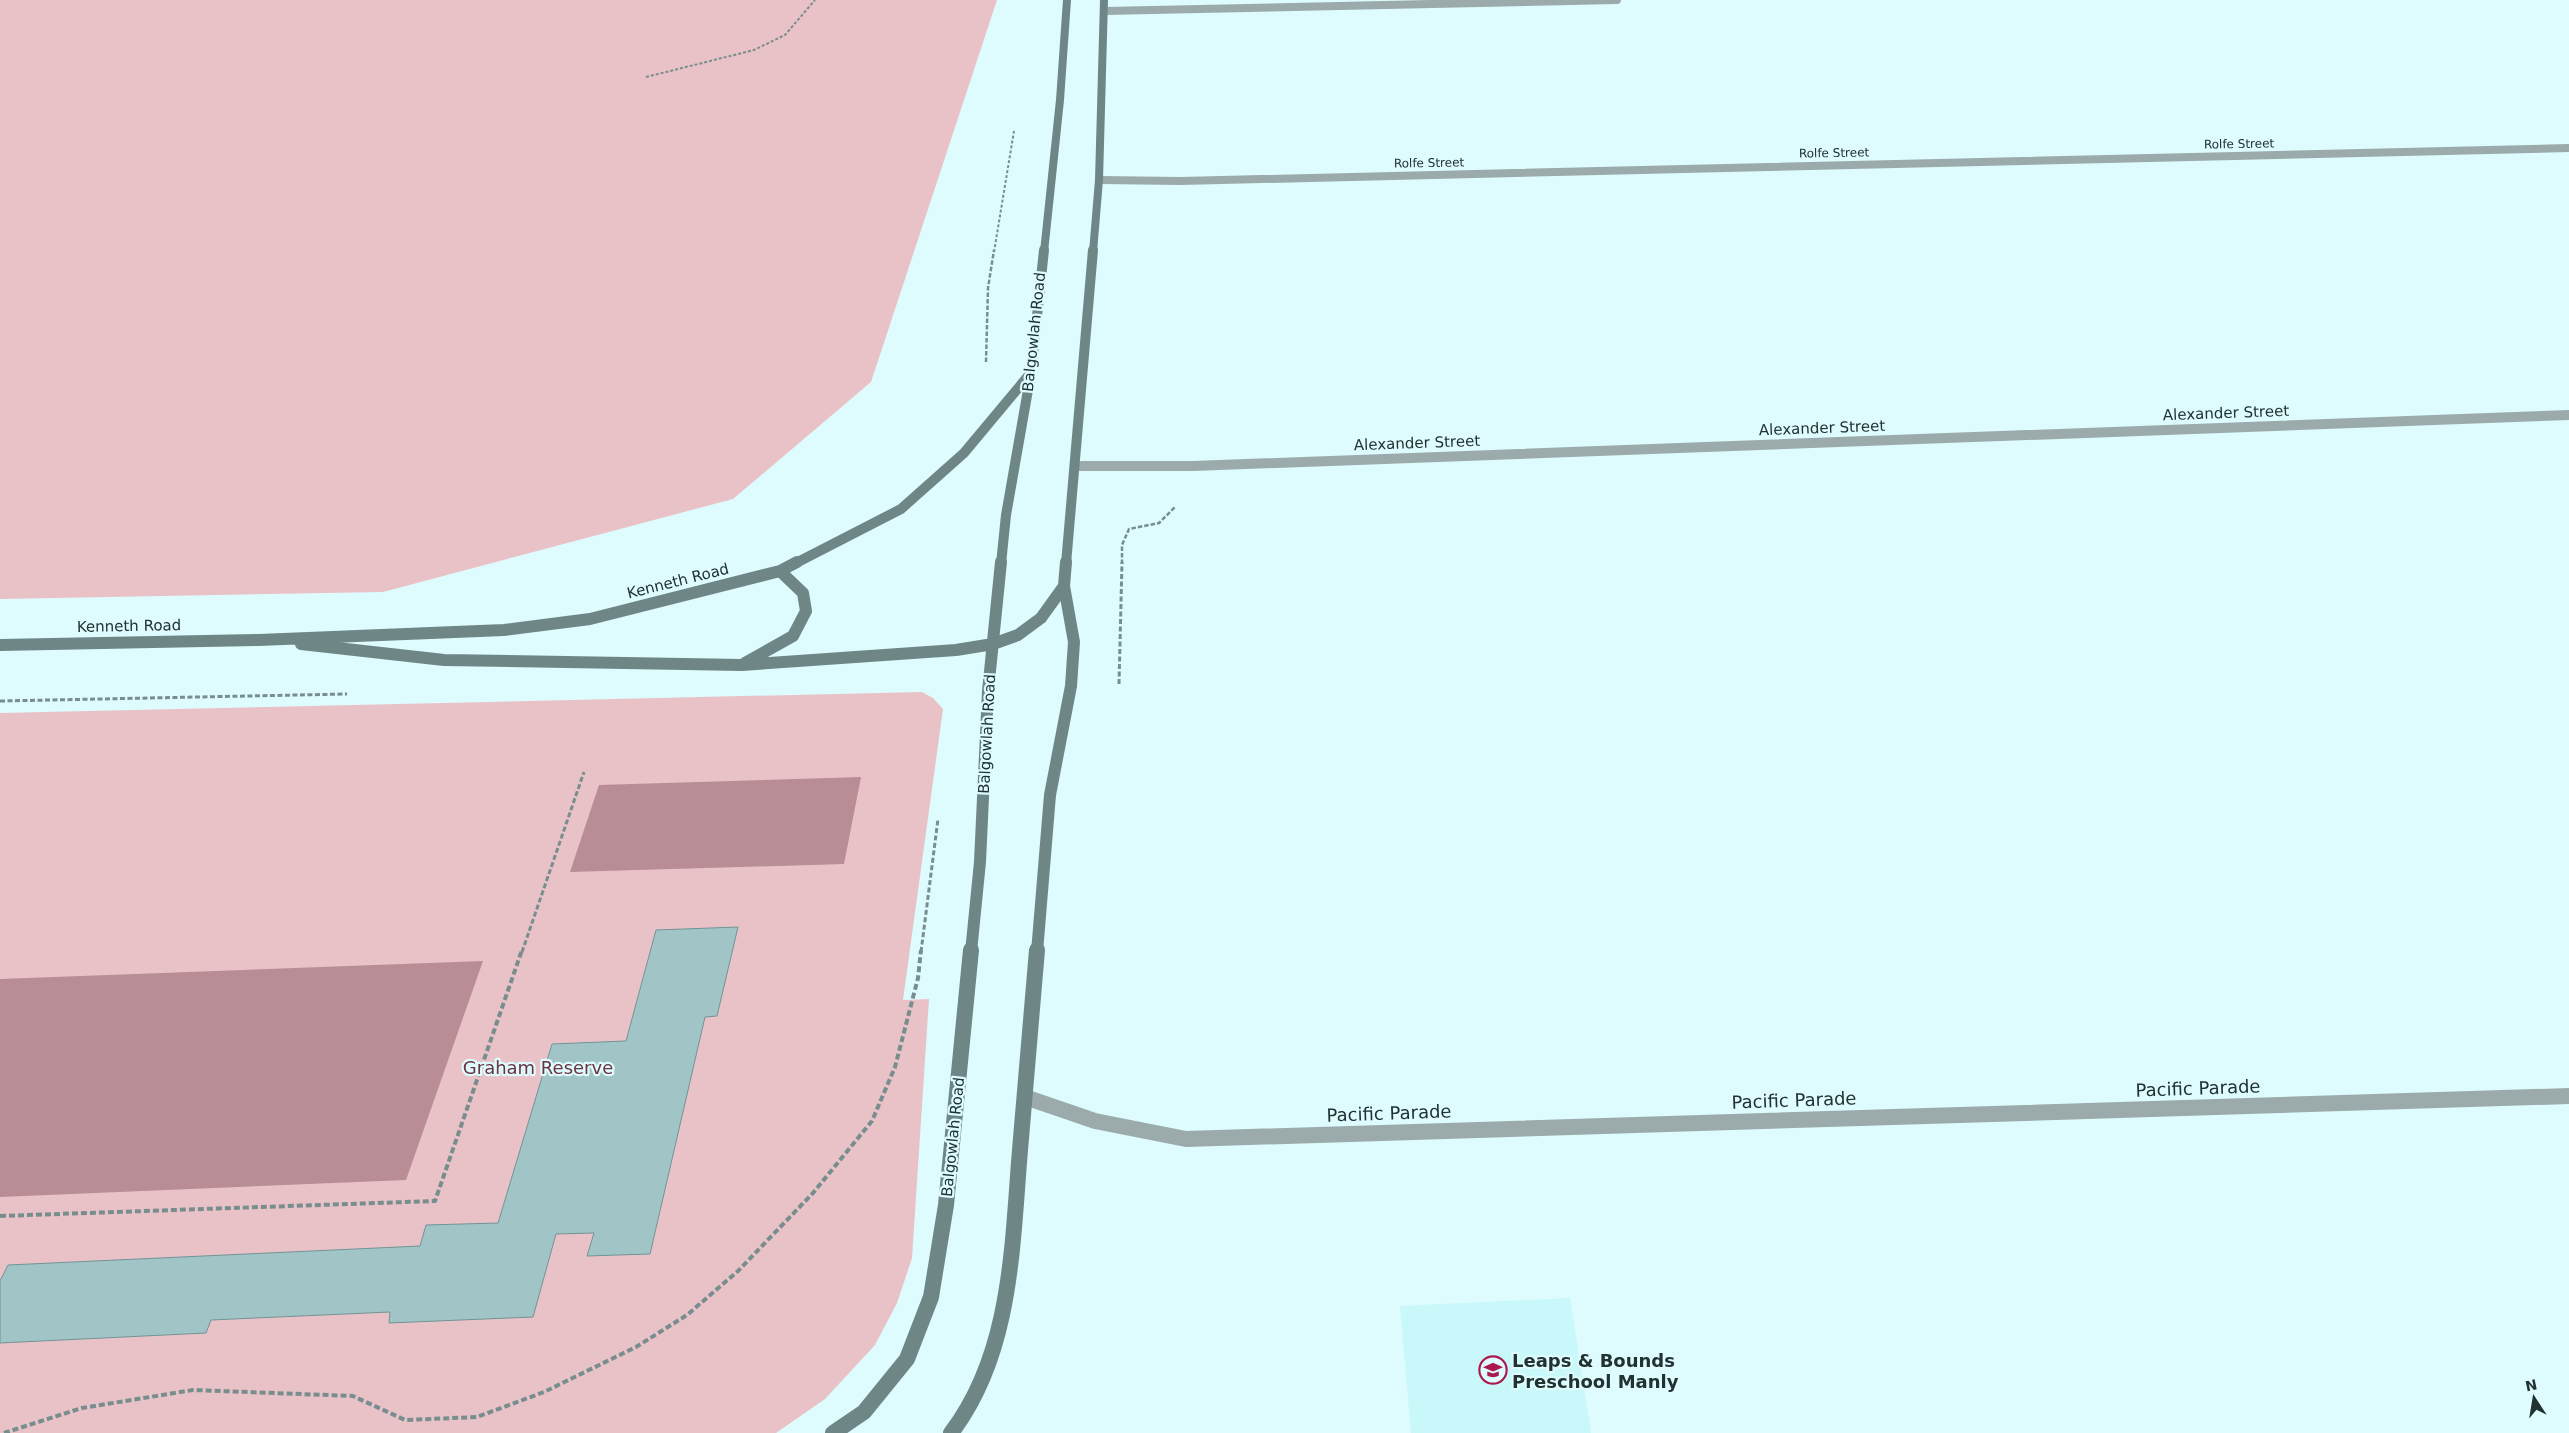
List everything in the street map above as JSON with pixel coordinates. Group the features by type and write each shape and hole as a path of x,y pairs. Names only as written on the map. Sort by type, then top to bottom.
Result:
{"main road":[{"name":"Balgowlah Road","path":"833,1433 864,1412 906,1359 931,1297 946,1205 980,862 988,699 1006,515 1031,373 1057,128 1067,0"},
{"path":"951,1433 967,1412 983,1379 1009,1287 1050,795 1071,686 1074,642 1064,586 1099,180 1104,0"},
{"name":"Kenneth Road","path":"0,645 259,640 513,629 590,618 780,571 901,509 964,453 1031,373"},
{"path":"742,665 793,636 806,611 803,593 780,571"},
{"name":"Kenneth Road","path":"259,640 444,660 742,665 956,650 993,644 1018,635 1041,618 1064,586"}],"street":[{"path":"1104,11 1617,0"},
{"name":"Rolfe Street","path":"1099,180 1181,182 2569,148"},
{"name":"Alexander Street","path":"1075,466 1194,466 2569,415"},
{"name":"Pacific Parade","path":"1025,1097 1095,1121 1186,1139 2569,1096"}],"path":[{"path":"646,77 754,50 785,35 816,0"},
{"path":"986,363 988,288 1015,125"},
{"path":"1118,684 1122,545 1129,529 1159,523 1176,506 1194,466"},
{"path":"0,1216 435,1201 584,772"},
{"path":"4,1433 82,1408 193,1390 353,1396 405,1420 477,1417 544,1392 636,1347 687,1315 738,1271 813,1193 872,1121 895,1066 918,978 938,815"}],"shaded area":[{"path":"861,777 844,864 570,872 599,785"},
{"path":"483,961 406,1180 0,1197 0,979"},
{"name":"Leaps & Bounds Preschool Manly","path":"1570,1298 1591,1433 1411,1433 1400,1306"}],"green space":[{"path":"0,0 997,0 871,382 733,499 383,592 0,599"},
{"name":"Graham Reserve","path":"922,692 933,698 943,709 903,1000 929,999 912,1258 897,1303 875,1345 825,1399 776,1433 0,1433 0,713"}],"building":[{"path":"738,927 717,1016 705,1017 650,1254 587,1256 594,1233 556,1234 533,1317 389,1323 390,1312 211,1320 206,1333 0,1343 0,1281 8,1265 420,1246 426,1225 498,1223 552,1044 626,1041 656,930"}],"place":[{"name":"Leaps & Bounds Preschool Manly","path":"1493,1370"}]}
